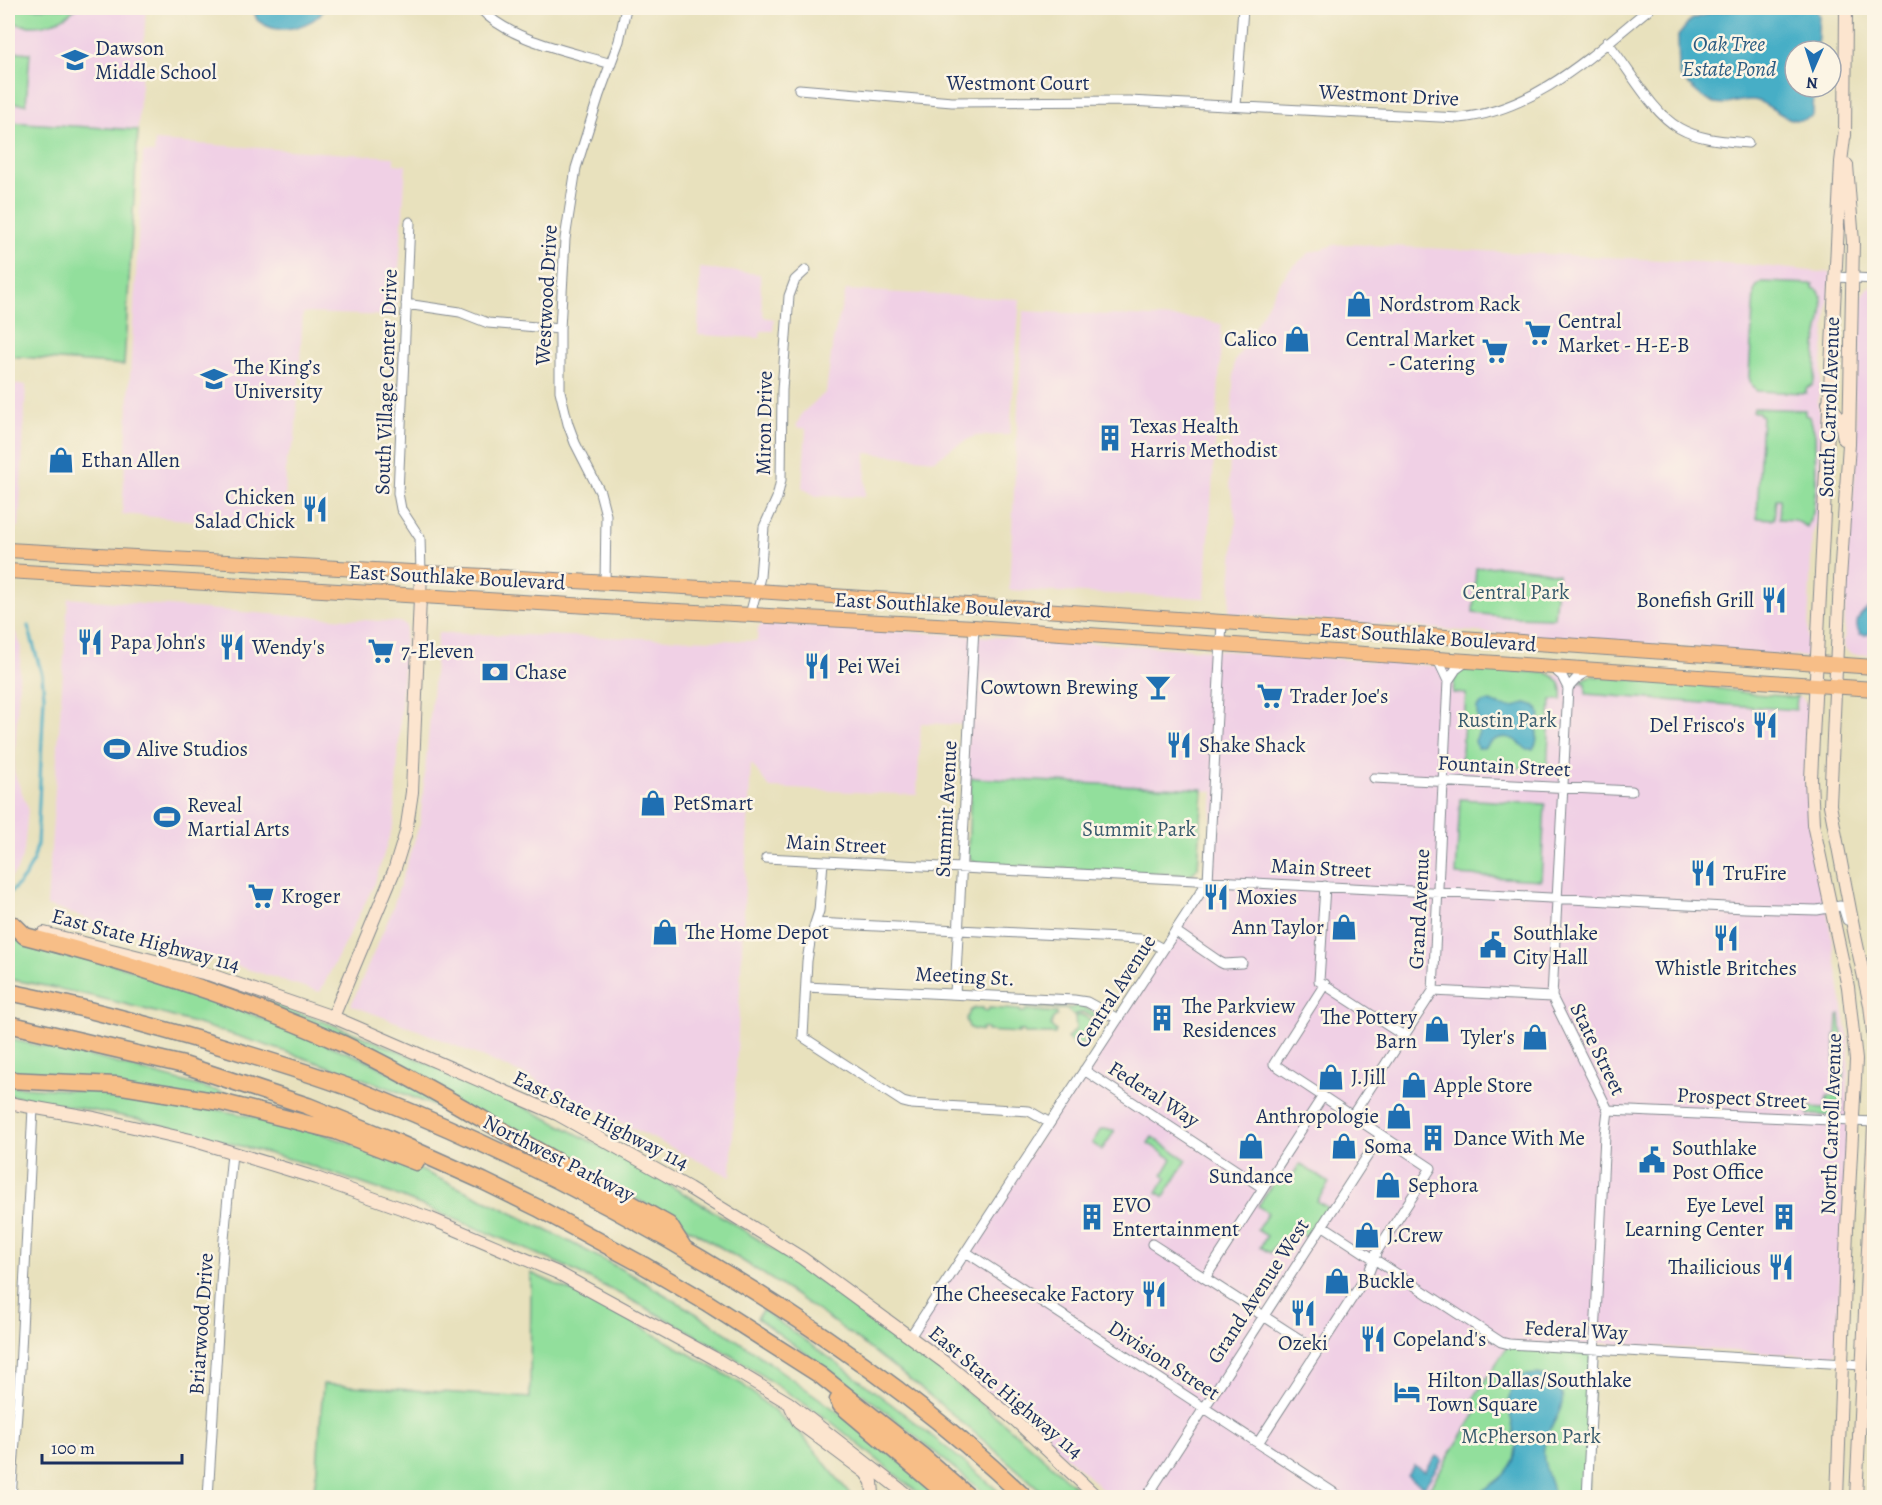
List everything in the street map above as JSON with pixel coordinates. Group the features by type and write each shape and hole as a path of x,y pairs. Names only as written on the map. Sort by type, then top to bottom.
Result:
{"highway":[{"path":"11,924 25,936 128,964 203,989 277,1016 344,1045 462,1107 669,1225 683,1247"},
{"name":"Northwest Parkway","path":"8,992 91,1010 200,1039 326,1079 378,1098 455,1131 578,1190 683,1247 790,1313 880,1376 956,1435 1026,1497"},
{"path":"8,1024 184,1065 308,1106 483,1180 643,1265 706,1302 820,1375 922,1455 970,1497"},
{"path":"8,1080 116,1085 220,1102 336,1131 459,1181 483,1180"},
{"path":"820,1375 841,1405 951,1497"}],"main road":[{"name":"South Carroll Avenue","path":"1835,686 1848,462 1853,242 1845,130 1846,8"},
{"name":"South Carroll Avenue","path":"1815,684 1841,162 1845,130"},
{"path":"1832,350 1833,390 1837,399 1850,409"},
{"path":"1828,403 1840,418 1848,462"},
{"name":"East Southlake Boulevard","path":"8,550 757,591 1875,667"},
{"name":"East Southlake Boulevard","path":"8,571 974,627 1875,689"},
{"path":"333,1017 394,871 406,832 412,792 421,573"},
{"name":"North Carroll Avenue","path":"1815,684 1810,779 1812,815 1848,987 1856,1060 1837,1497"},
{"name":"North Carroll Avenue","path":"1835,686 1830,805 1870,1005 1875,1041"},
{"name":"East State Highway 114","path":"11,924 211,975 333,1017 557,1114 689,1188 802,1258 944,1362 1015,1420 1098,1497"},
{"path":"8,1104 94,1118 195,1142 316,1178 429,1218 558,1273 714,1358 789,1403 911,1497"},
{"name":"North Carroll Avenue","path":"1856,1497 1875,1124"},
{"path":"789,1403 799,1422 866,1473 872,1482 873,1494 870,1497"}],"street":[{"path":"480,8 492,20 507,29 538,42 611,64"},
{"name":"Westwood Drive","path":"604,583 606,515 600,492 575,443 560,391 560,329 565,239 576,168 619,41 626,8"},
{"path":"1236,106 1243,8"},
{"name":"Westmont Drive","path":"1236,106 1459,118 1474,116 1508,106 1553,84 1650,8"},
{"path":"1607,42 1655,107 1679,128 1705,138 1748,143"},
{"name":"Westmont Court","path":"799,89 952,102 1128,101 1236,106"},
{"name":"South Village Center Drive","path":"410,222 398,493 401,509 420,538 421,573"},
{"name":"Miron Drive","path":"750,615 762,562 764,527 777,498 781,480 782,390 789,296 795,280 806,270"},
{"path":"1836,277 1875,279"},
{"path":"406,304 460,312 488,323 560,329"},
{"path":"1208,881 1222,622"},
{"name":"Summit Avenue","path":"955,994 974,627"},
{"path":"1434,658 1440,664 1448,681"},
{"path":"1448,681 1456,669 1468,660"},
{"path":"1551,666 1562,676 1568,688 1578,676 1591,669"},
{"name":"Grand Avenue","path":"1352,1116 1433,991 1448,681"},
{"name":"State Street","path":"1568,688 1552,997 1608,1110 1587,1497"},
{"name":"Fountain Street","path":"1374,778 1632,791"},
{"name":"Main Street","path":"766,858 1757,908 1817,910 1831,907"},
{"path":"822,861 821,897 808,955 803,1037 895,1098 911,1104 1029,1111 1050,1123"},
{"name":"Central Avenue","path":"910,1337 1208,881"},
{"path":"1325,886 1320,981 1404,1036"},
{"path":"1831,907 1843,907 1855,936"},
{"path":"815,923 1140,939 1163,949"},
{"path":"1175,931 1224,964 1242,963"},
{"path":"1258,1443 1370,1272 1377,1251 1431,1168 1274,1064 1325,984"},
{"name":"Meeting St.","path":"806,987 1074,1000 1087,1002 1118,1019"},
{"path":"1433,991 1552,997"},
{"name":"Federal Way","path":"1084,1070 1263,1188"},
{"path":"1205,1278 1323,1096"},
{"path":"11,1497 21,1359 33,1108"},
{"name":"Prospect Street","path":"1608,1110 1853,1121 1875,1124"},
{"name":"Grand Avenue West","path":"1146,1497 1381,1135"},
{"name":"Briarwood Drive","path":"208,1497 223,1250 232,1153"},
{"name":"Federal Way","path":"1322,1225 1501,1342 1862,1365"},
{"path":"1152,1244 1318,1351"},
{"name":"Division Street","path":"966,1252 1342,1497"}],"shaded area":[{"name":"Dawson Middle School","path":"8,8 146,8 138,130 8,122"},
{"name":"The King’s University","path":"155,141 394,157 394,164 406,165 396,316 303,313 295,441 286,460 285,529 122,514 143,152 154,153"},
{"path":"1334,245 1741,264 1831,273 1818,404 1821,437 1819,518 1812,535 1807,657 1229,613 1236,520 1229,481 1234,363 1278,285 1290,269 1309,253"},
{"path":"700,268 760,274 764,317 774,319 773,331 761,331 760,338 698,335"},
{"path":"1874,286 1874,655 1852,654 1845,649 1844,642 1847,553 1857,455 1854,384 1859,359 1862,295 1868,287"},
{"path":"846,290 1020,299 1010,435 975,436 935,460 866,453 865,497 816,496 802,488 806,429 796,427 802,413 826,392 833,340"},
{"path":"1023,311 1199,319 1221,324 1205,598 1009,590"},
{"path":"8,384 26,385 19,527 8,528"},
{"path":"68,598 399,622 406,625 394,822 374,885 320,992 47,906"},
{"path":"8,616 21,645 14,772 28,808 24,852 17,870 8,881"},
{"path":"763,623 1244,652 1691,684 1753,694 1802,698 1809,707 1807,785 1849,1044 1837,1350 1830,1357 1595,1343 1587,1497 1110,1497 1076,1465 910,1337 1208,881 1213,791 966,778 968,725 921,723 917,795 770,788 751,763 731,1177 525,1075 351,1005 391,913 420,823 438,633 757,641 758,628"}],"green space":[{"path":"8,8 76,8 53,22 26,26 8,20"},
{"path":"8,51 30,53 26,104 8,103"},
{"path":"8,122 138,130 124,365 8,356"},
{"path":"1762,282 1813,284 1813,288 1818,290 1821,296 1822,310 1816,347 1815,376 1813,385 1806,389 1806,393 1757,391 1752,387 1749,377 1754,292"},
{"path":"1754,408 1805,410 1805,415 1810,417 1815,434 1816,486 1813,513 1807,527 1795,520 1779,519 1780,499 1776,499 1774,519 1757,518 1762,415 1759,412 1753,412"},
{"name":"Central Park","path":"1499,566 1558,574 1554,618 1473,613 1476,568"},
{"name":"Rustin Park","path":"1470,668 1547,673 1558,680 1562,700 1551,700 1547,770 1461,764 1466,694 1453,693 1454,681 1459,672"},
{"path":"1590,676 1691,684 1792,698 1797,696 1796,710 1586,694 1586,683 1578,682"},
{"name":"Summit Park","path":"971,778 1203,789 1198,867 1193,873 1186,875 978,864 971,860 968,852"},
{"path":"1460,799 1545,804 1541,880 1456,875"},
{"path":"8,936 156,976 371,1062 476,1123 474,1125 377,1083 240,1037 125,1004 8,979"},
{"path":"268,1002 381,1044 492,1092 599,1146 704,1205 805,1270 902,1341 996,1417 1086,1497 1048,1497 988,1444 895,1368 798,1297 730,1253 590,1174 267,1006"},
{"path":"1025,1002 1028,1006 1074,1008 1075,1005 1100,1014 1097,1019 1083,1012 1073,1015 1066,1009 1025,1007"},
{"path":"976,1008 988,1011 989,1008 1057,1013 1051,1026 1056,1031 1055,1034 1024,1034 1024,1031 1019,1031 1019,1033 987,1031 982,1028 982,1031 972,1029 966,1019 971,1010"},
{"path":"1082,1015 1095,1022 1078,1049 1067,1038 1076,1029 1075,1016"},
{"path":"1840,1015 1844,1058 1842,1103 1826,1103 1827,1096 1835,1096 1835,1035 1837,1035 1838,1016"},
{"path":"8,1039 97,1058 250,1100 250,1104 8,1077"},
{"path":"8,1086 145,1095 307,1128 412,1166 570,1242 634,1276 700,1316 838,1412 944,1497 923,1497 830,1421 740,1361 624,1296 560,1264 401,1197 297,1161 139,1119 8,1095"},
{"path":"1809,1107 1842,1109 1840,1115 1837,1116 1808,1115"},
{"path":"1101,1129 1114,1130 1102,1150 1092,1143"},
{"path":"1152,1137 1187,1160 1164,1197 1157,1192 1167,1177 1163,1174 1172,1159 1148,1143"},
{"path":"1300,1164 1329,1183 1317,1201 1328,1208 1308,1238 1298,1232 1287,1249 1277,1243 1270,1253 1260,1247 1267,1236 1257,1230 1268,1213 1258,1206 1278,1176 1288,1182"},
{"path":"531,1273 612,1310 742,1384 801,1434 850,1494 846,1498 313,1497 323,1384 530,1398"},
{"path":"762,1310 886,1400 1005,1497 989,1497 880,1407 757,1318"},
{"name":"McPherson Park","path":"1509,1344 1595,1348 1587,1497 1423,1498 1477,1411 1469,1405"}],"water":[{"path":"253,8 325,8 317,17 305,24 279,29 257,20"},
{"name":"Oak Tree Estate Pond","path":"1746,8 1754,11 1815,8 1819,15 1818,39 1783,39 1783,99 1814,99 1813,115 1806,119 1792,119 1753,100 1724,104 1711,102 1698,94 1679,75 1678,36 1691,20 1713,12"},
{"path":"1874,604 1874,631 1866,635 1860,634 1858,620 1862,613"},
{"path":"1490,702 1509,707 1527,703 1536,706 1540,716 1533,749 1526,749 1516,740 1505,737 1494,740 1484,748 1477,748 1475,741 1479,729 1477,708 1482,703"},
{"path":"1539,1374 1553,1381 1560,1389 1563,1398 1547,1437 1543,1454 1554,1497 1474,1497 1503,1475 1515,1456 1516,1441 1509,1404 1515,1376"},
{"path":"1436,1456 1442,1460 1424,1487 1407,1476 1414,1465 1425,1472"}],"waterway":[{"path":"13,533 13,539"},
{"path":"8,894 28,872 37,844 44,696 42,675 28,626"}],"place":[{"name":"Dawson Middle School","path":"75,60"},
{"name":"Nordstrom Rack","path":"1359,304"},
{"name":"Central Market - H-E-B","path":"1538,333"},
{"name":"Calico","path":"1297,339"},
{"name":"Central Market - Catering","path":"1495,351"},
{"name":"The King’s University","path":"214,379"},
{"name":"Texas Health Harris Methodist","path":"1110,438"},
{"name":"Ethan Allen","path":"61,460"},
{"name":"Chicken Salad Chick","path":"315,509"},
{"name":"Bonefish Grill","path":"1774,600"},
{"name":"Papa John's","path":"90,642"},
{"name":"Wendy's","path":"232,647"},
{"name":"7-Eleven","path":"381,651"},
{"name":"Pei Wei","path":"817,666"},
{"name":"Chase","path":"495,672"},
{"name":"Cowtown Brewing","path":"1158,687"},
{"name":"Trader Joe's","path":"1270,696"},
{"name":"Del Frisco's","path":"1765,725"},
{"name":"Shake Shack","path":"1179,745"},
{"name":"Alive Studios","path":"117,749"},
{"name":"PetSmart","path":"653,803"},
{"name":"Reveal Martial Arts","path":"167,817"},
{"name":"TruFire","path":"1703,873"},
{"name":"Kroger","path":"261,896"},
{"name":"Moxies","path":"1216,897"},
{"name":"Ann Taylor","path":"1344,927"},
{"name":"The Home Depot","path":"665,932"},
{"name":"Whistle Britches","path":"1726,938"},
{"name":"Southlake City Hall","path":"1493,945"},
{"name":"The Parkview Residences","path":"1162,1018"},
{"name":"The Pottery Barn","path":"1437,1029"},
{"name":"Tyler's","path":"1535,1037"},
{"name":"J.Jill","path":"1331,1077"},
{"name":"Apple Store","path":"1414,1085"},
{"name":"Anthropologie","path":"1399,1116"},
{"name":"Dance With Me","path":"1433,1138"},
{"name":"Sundance","path":"1251,1146"},
{"name":"Soma","path":"1344,1146"},
{"name":"Southlake Post Office","path":"1652,1160"},
{"name":"Sephora","path":"1388,1185"},
{"name":"EVO Entertainment","path":"1092,1217"},
{"name":"Eye Level Learning Center","path":"1784,1217"},
{"name":"J.Crew","path":"1367,1235"},
{"name":"Thailicious","path":"1781,1267"},
{"name":"Buckle","path":"1337,1281"},
{"name":"The Cheesecake Factory","path":"1154,1294"},
{"name":"Ozeki","path":"1303,1313"},
{"name":"Copeland's","path":"1373,1339"},
{"name":"Hilton Dallas/Southlake Town Square","path":"1407,1392"}]}
